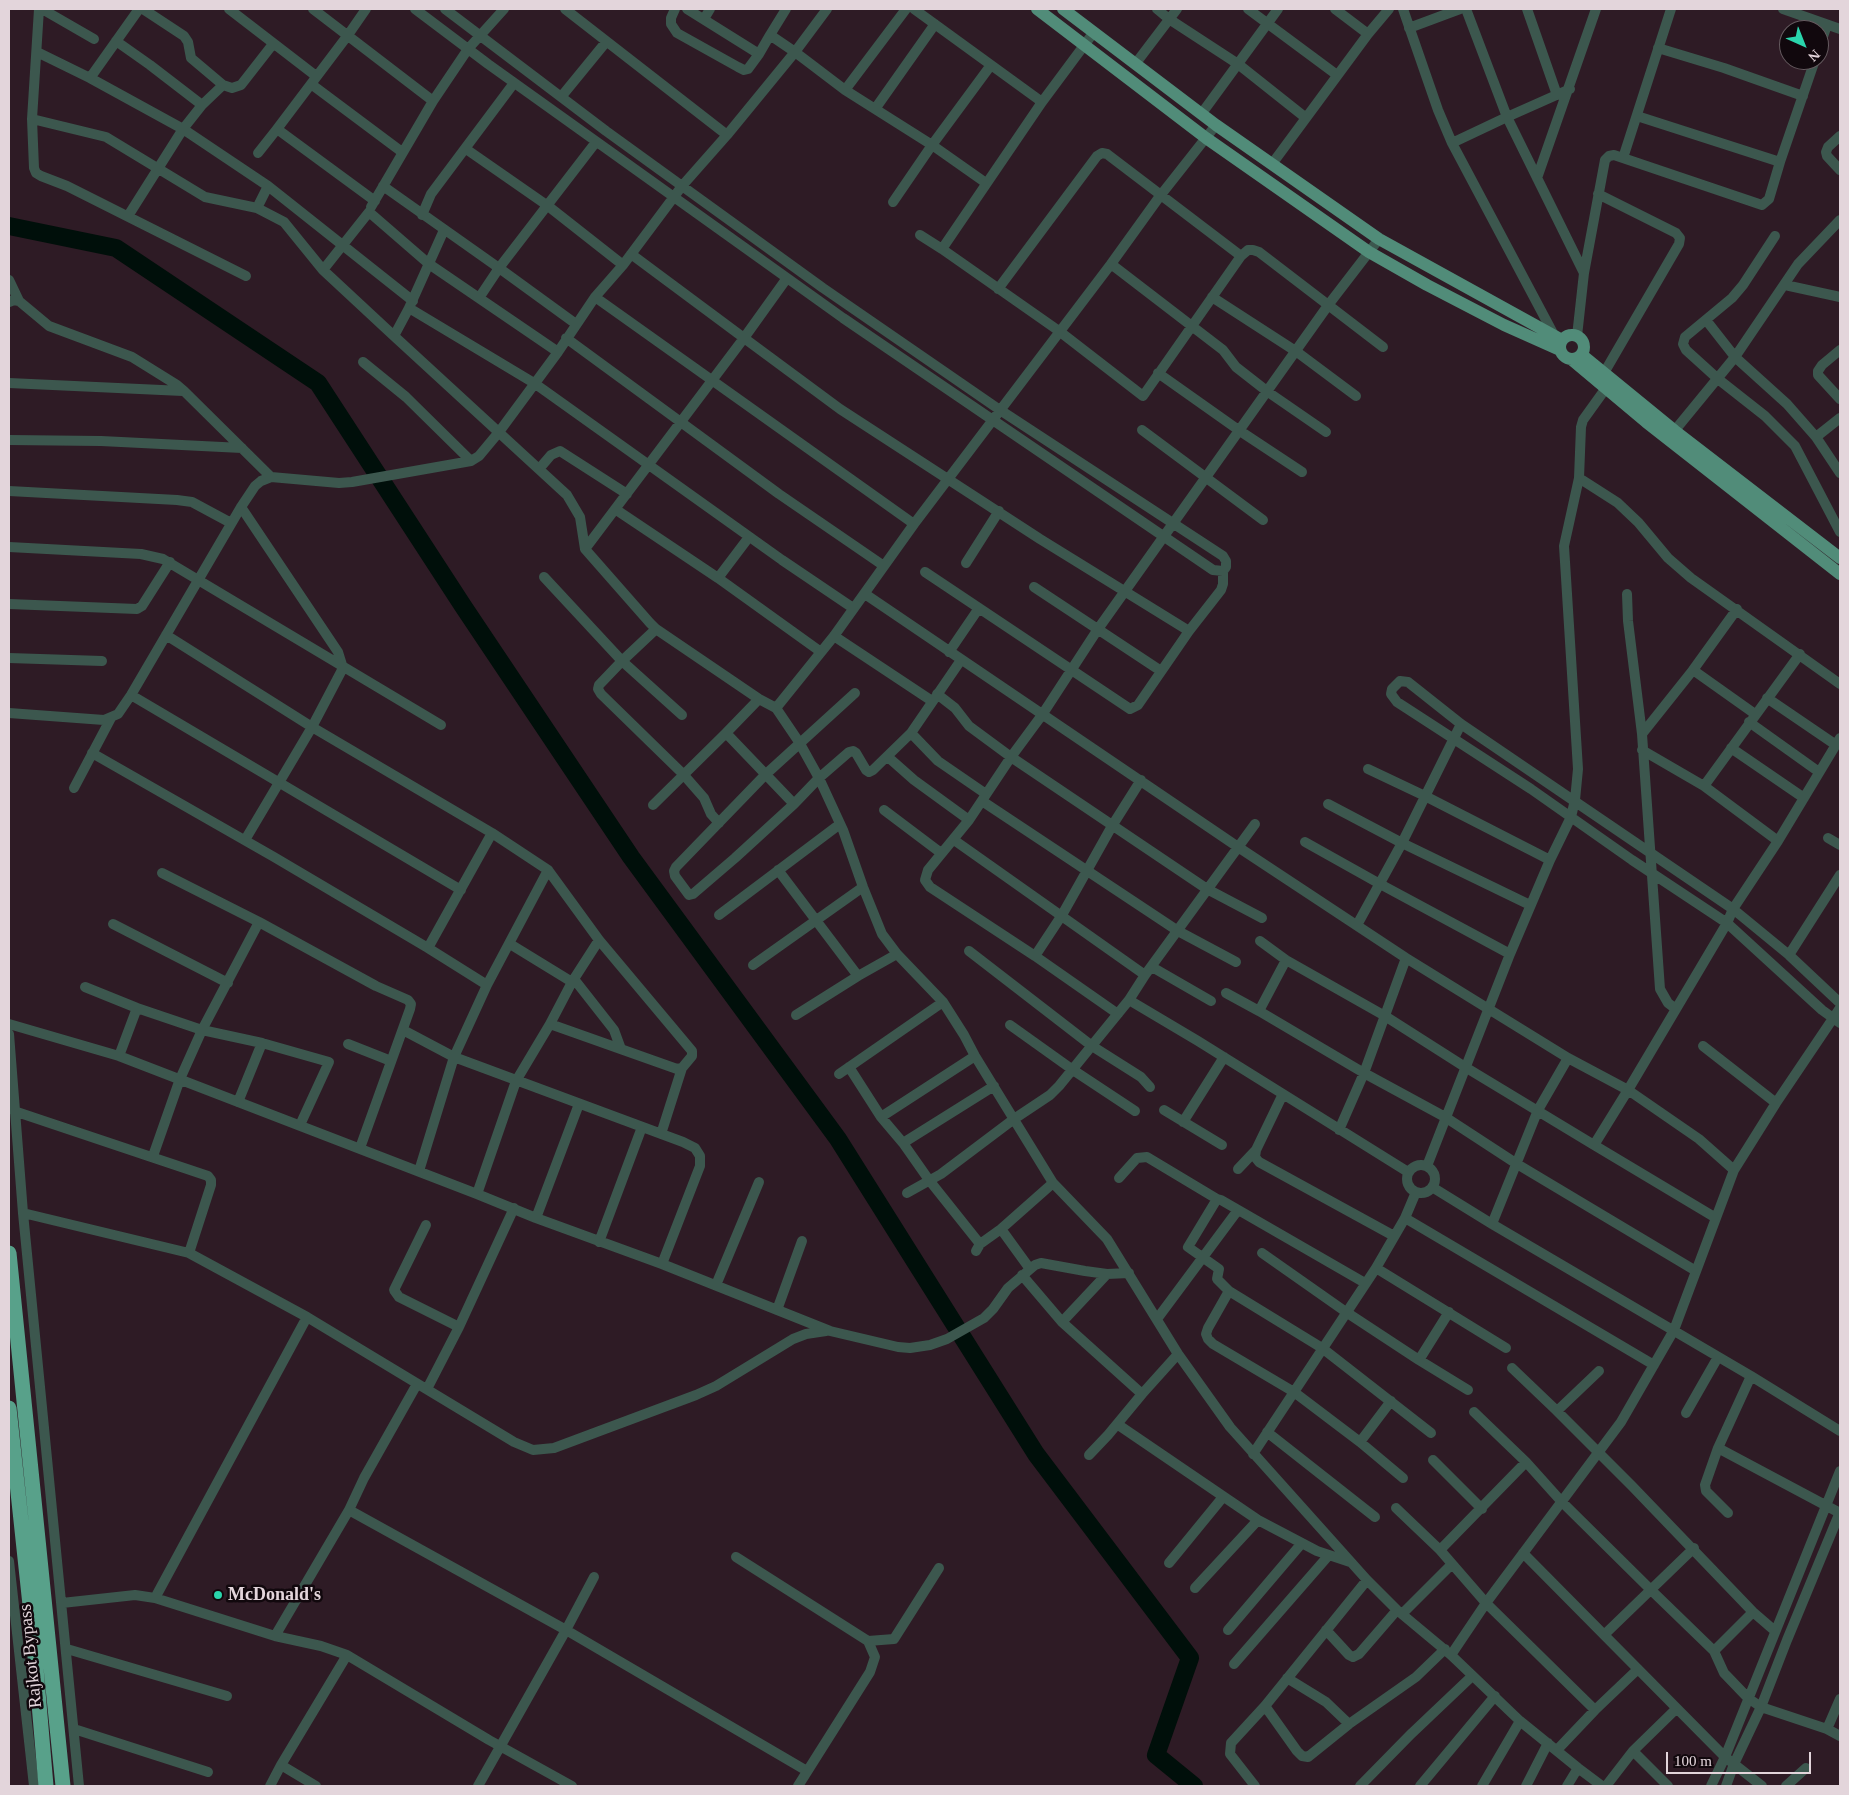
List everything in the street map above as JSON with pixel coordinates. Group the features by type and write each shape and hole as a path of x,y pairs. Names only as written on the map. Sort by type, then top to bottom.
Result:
{"highway":[{"name":"Rajkot Bypass","path":"9,1253 64,1786"},
{"name":"Rajkot Bypass","path":"9,1408 33,1633 46,1786"}],"main road":[{"path":"1037,9 1206,138 1369,252 1436,290 1504,325 1559,342"},
{"path":"1065,9 1216,125 1379,239 1559,342 1562,355 1577,357 1604,373 1671,435 1840,574"},
{"path":"1559,342 1569,335 1581,338 1584,346 1577,357"},
{"path":"1577,357 1606,388 1840,558"}],"street":[{"path":"94,39 41,9 32,119 34,168 36,173 67,186 246,276"},
{"path":"90,78 141,9 184,36 188,42 191,58 223,85 232,88 241,85 273,44"},
{"path":"313,9 432,101"},
{"path":"258,153 366,9"},
{"path":"415,9 674,198 992,421 1213,570 1223,571"},
{"path":"445,9 561,97 823,288 1000,410 1222,556 1226,561 1223,571 1224,584 1221,590 1189,631 1138,705 1130,709 925,572"},
{"path":"323,270 344,246 369,212 432,101 468,48 504,9"},
{"path":"565,9 727,135"},
{"path":"675,9 671,18 671,24 677,33 738,67 748,69 786,9"},
{"path":"687,9 759,54"},
{"path":"704,19 710,9"},
{"path":"74,788 111,718 123,708 199,581 231,523 255,486 270,477 339,483 352,482 471,461 479,456 558,352 595,297 623,265 682,186 727,135 795,52 827,9"},
{"path":"845,90 906,9"},
{"path":"914,9 1042,102"},
{"path":"1055,23 1065,9"},
{"path":"1157,9 1169,19 1238,64 1306,118"},
{"path":"1136,63 1177,9"},
{"path":"1248,9 1337,75"},
{"path":"1202,113 1278,9"},
{"path":"1335,9 1368,34"},
{"path":"1272,164 1337,75 1389,9"},
{"path":"1402,9 1438,110 1452,143 1559,342"},
{"path":"1409,28 1460,9"},
{"path":"1466,9 1507,117 1584,273"},
{"path":"1527,9 1557,95"},
{"path":"1537,178 1570,89 1596,9"},
{"path":"1623,158 1671,9"},
{"path":"1783,9 1813,20"},
{"path":"234,10 313,80 402,152"},
{"path":"875,109 935,24"},
{"path":"942,249 1042,102 1094,32"},
{"path":"770,35 845,90 932,145 986,183"},
{"path":"116,42 150,65 202,105"},
{"path":"561,97 606,42"},
{"path":"1658,48 1724,68 1803,96"},
{"path":"37,52 90,78 183,129 268,186 344,246 411,305 534,383 749,537 853,608"},
{"path":"893,202 991,65"},
{"path":"1577,336 1584,273 1605,160 1609,156 1614,155 1762,205 1769,198 1812,70"},
{"path":"422,215 431,194 514,83"},
{"path":"128,216 183,129 202,105 223,85"},
{"path":"1452,143 1570,89"},
{"path":"1637,116 1780,162"},
{"path":"32,119 106,137 205,197 257,208 284,222 323,270 566,495 580,517 585,549 656,629 759,699 776,708 799,742 819,778 840,824 862,887 882,934 896,954 943,1002 1052,1183 1107,1239 1130,1273 1178,1354 1230,1427 1252,1454 1367,1580 1400,1612 1448,1652 1520,1720 1602,1786"},
{"path":"776,708 834,636 914,524 1111,264 1160,196 1216,125"},
{"path":"276,129 375,201"},
{"path":"1840,136 1828,147 1826,152 1827,156 1840,170"},
{"path":"479,298 499,268 596,142"},
{"path":"466,149 548,206 623,265"},
{"path":"998,289 1097,156 1102,153 1107,154 1241,256"},
{"path":"257,208 268,186"},
{"path":"383,186 576,324"},
{"path":"1598,194 1676,233 1680,238 1679,244 1604,373"},
{"path":"369,212 429,264 558,352"},
{"path":"1671,435 1718,379 1798,264 1840,220"},
{"path":"394,336 411,305 444,230"},
{"path":"920,234 1059,331 1143,396 1241,256 1248,250 1259,252 1383,347"},
{"path":"1775,236 1743,285 1732,298 1685,337 1683,344 1686,350 1718,379 1765,416 1794,446 1840,532"},
{"path":"1118,1014 1035,956 930,888 925,880 928,870 969,820 1042,715 1098,629 1297,352 1329,304 1379,239"},
{"path":"631,254 840,409 1189,631"},
{"path":"1111,264 1223,350 1236,367 1268,392 1326,432"},
{"path":"585,549 649,466 787,278"},
{"path":"9,280 14,302 49,326 132,357 184,391 270,477"},
{"path":"1785,285 1840,297"},
{"path":"595,297 914,524"},
{"path":"1212,297 1297,352 1356,396"},
{"path":"1706,320 1734,357 1787,404 1816,437 1840,472"},
{"path":"566,338 779,494 884,566"},
{"path":"1840,350 1822,366 1818,371 1818,375 1840,399"},
{"path":"363,362 406,397 471,461"},
{"path":"1158,373 1302,472"},
{"path":"9,383 184,391"},
{"path":"1426,1166 1530,905 1571,817 1575,800 1578,769 1564,546 1579,478 1583,420 1606,388"},
{"path":"1816,437 1840,418"},
{"path":"1142,430 1263,520"},
{"path":"9,440 101,441 242,448"},
{"path":"539,469 551,456 560,451 627,494"},
{"path":"1579,478 1618,503 1638,522 1678,567 1840,684"},
{"path":"9,491 192,502 231,523"},
{"path":"241,508 338,652 343,668 312,727 245,840"},
{"path":"615,509 718,578 821,652"},
{"path":"966,563 999,511"},
{"path":"718,578 749,537"},
{"path":"9,547 141,554 170,562 343,668 441,725"},
{"path":"9,604 137,609 142,606 170,562"},
{"path":"544,577 622,661 682,715"},
{"path":"1034,587 1161,671"},
{"path":"865,594 1141,780 1238,848 1406,958 1568,1058 1628,1090 1699,1139 1734,1170"},
{"path":"1627,594 1628,621 1642,734 1660,989 1668,1003 1676,1009"},
{"path":"949,652 979,608"},
{"path":"1642,734 1693,670 1737,609"},
{"path":"656,629 603,680 598,689 683,774 704,798 711,814 719,823"},
{"path":"166,635 312,727 492,833 548,870 599,940 692,1051 690,1060 682,1068 661,1134"},
{"path":"834,636 955,708 968,726 1011,757 1207,889 1262,918"},
{"path":"1704,786 1800,654"},
{"path":"9,658 102,661"},
{"path":"855,693 765,775 674,871 675,876 689,895 693,894 735,858 849,752 856,753 862,767 869,772 888,757 910,733 961,660"},
{"path":"1693,670 1820,772"},
{"path":"1837,1021 1727,922 1531,789 1397,702 1391,694 1392,689 1400,681 1408,682 1462,724 1733,909 1789,955 1840,1003"},
{"path":"131,695 461,890"},
{"path":"1594,1145 1676,1009 1733,909 1778,841 1838,742 1767,698"},
{"path":"653,805 759,699"},
{"path":"9,713 104,720 111,718"},
{"path":"1357,925 1402,843 1462,724"},
{"path":"726,732 794,804"},
{"path":"910,733 938,761 984,798 1087,871 1178,931 1236,962"},
{"path":"1731,748 1804,798"},
{"path":"1642,750 1704,786 1778,841"},
{"path":"92,754 245,840 488,985"},
{"path":"888,757 914,780 969,820"},
{"path":"1368,769 1550,860"},
{"path":"1035,956 1062,915 1112,826 1141,780"},
{"path":"1328,804 1402,843 1530,905"},
{"path":"884,810 941,853"},
{"path":"719,915 840,824"},
{"path":"907,1193 941,1174 1014,1119 1050,1095 1073,1070 1129,1000 1207,889 1256,824"},
{"path":"428,948 492,833"},
{"path":"1828,838 1840,846"},
{"path":"954,840 1062,915 1149,971 1211,1001"},
{"path":"1305,842 1510,954"},
{"path":"419,1171 454,1057 488,985 548,870"},
{"path":"778,870 858,976"},
{"path":"162,873 259,922 376,986 408,1000 411,1004 360,1148"},
{"path":"1789,955 1840,875"},
{"path":"753,965 862,887"},
{"path":"153,1156 180,1079 202,1030 259,922"},
{"path":"113,924 228,983"},
{"path":"477,1194 516,1081 550,1024 573,980 599,940"},
{"path":"1260,942 1286,960 1385,1016 1465,1067 1716,1218"},
{"path":"510,944 573,980 614,1030 621,1049"},
{"path":"968,951 1092,1046 1140,1077 1150,1087"},
{"path":"796,1015 896,954"},
{"path":"1340,1130 1364,1073 1406,958"},
{"path":"1260,1011 1286,960"},
{"path":"85,987 137,1008 202,1030 262,1043 328,1062 300,1125"},
{"path":"1226,993 1364,1073 1445,1117 1517,1164 1696,1271"},
{"path":"1129,1000 1408,1172"},
{"path":"838,1074 943,1002"},
{"path":"118,1056 137,1008"},
{"path":"1265,1706 1296,1751 1305,1757 1313,1754 1349,1724 1448,1652 1621,1422 1674,1330 1734,1170 1776,1103 1837,1021 1840,1008"},
{"path":"9,1024 118,1056 180,1079 536,1218 662,1264 830,1331 910,1348 930,1345 947,1339 984,1318 1008,1288 1035,1265 1041,1263 1107,1274 1130,1273"},
{"path":"550,1024 677,1068 682,1068"},
{"path":"1010,1025 1073,1070 1135,1110"},
{"path":"403,1030 454,1057 642,1126 695,1148 700,1156 700,1166 662,1264"},
{"path":"9,1034 23,1213 79,1786"},
{"path":"238,1102 262,1043"},
{"path":"348,1044 392,1061"},
{"path":"1703,1046 1776,1103"},
{"path":"881,1117 975,1056"},
{"path":"1183,1122 1224,1058"},
{"path":"1492,1224 1538,1110 1568,1058"},
{"path":"849,1067 881,1117 904,1143 978,1248 1052,1183"},
{"path":"904,1143 994,1086"},
{"path":"1238,1169 1256,1150 1283,1094"},
{"path":"536,1218 579,1104"},
{"path":"1164,1110 1222,1145"},
{"path":"14,1111 208,1176 211,1180 189,1253"},
{"path":"599,1242 642,1126"},
{"path":"1256,1150 1256,1157 1259,1162 1394,1236"},
{"path":"1119,1178 1137,1158 1147,1157 1216,1200 1221,1200 1365,1284"},
{"path":"1414,1166 1426,1166 1434,1173 1432,1187 1425,1192 1416,1192 1407,1182 1408,1172 1414,1166"},
{"path":"716,1285 759,1182"},
{"path":"1432,1187 1718,1356 1840,1431"},
{"path":"1252,1454 1376,1268 1405,1218 1416,1192"},
{"path":"1216,1200 1188,1247 1219,1269 1217,1279 1229,1291 1322,1348 1431,1433"},
{"path":"427,1389 459,1327 514,1208"},
{"path":"1157,1320 1202,1256 1238,1210"},
{"path":"23,1213 189,1253 307,1317 523,1447 533,1450 554,1448 696,1395 716,1386 793,1340 806,1334 830,1331"},
{"path":"1405,1218 1654,1365"},
{"path":"426,1225 394,1290 399,1297 459,1327"},
{"path":"1001,1229 1026,1272 1062,1322 1142,1394"},
{"path":"777,1310 802,1241"},
{"path":"1262,1253 1346,1312 1468,1390"},
{"path":"1376,1268 1506,1348"},
{"path":"1062,1322 1107,1274"},
{"path":"1229,1291 1208,1328 1206,1334 1208,1340 1294,1392 1360,1442 1403,1478"},
{"path":"1419,1360 1449,1312"},
{"path":"155,1598 307,1317"},
{"path":"1089,1455 1178,1354"},
{"path":"1686,1414 1718,1356"},
{"path":"1512,1368 1558,1411 1694,1548 1753,1612 1775,1631"},
{"path":"1558,1411 1599,1371"},
{"path":"1728,1513 1706,1491 1705,1485 1718,1448 1751,1376"},
{"path":"275,1636 350,1510 364,1478 417,1384"},
{"path":"1360,1442 1391,1401"},
{"path":"1474,1412 1526,1462 1561,1501 1650,1590 1714,1651 1724,1673 1748,1698 1761,1708 1827,1729 1840,1736"},
{"path":"1117,1424 1258,1520 1302,1543 1351,1562"},
{"path":"1267,1432 1375,1517"},
{"path":"1718,1448 1840,1513 1761,1708 1734,1764 1726,1786"},
{"path":"1433,1460 1482,1509"},
{"path":"1440,1550 1526,1462"},
{"path":"1710,1786 1725,1757 1840,1471"},
{"path":"1168,1563 1223,1497"},
{"path":"1396,1508 1440,1550 1486,1603 1595,1710"},
{"path":"350,1510 566,1630 807,1770"},
{"path":"1195,1588 1258,1520"},
{"path":"1228,1630 1302,1543"},
{"path":"1605,1634 1694,1548"},
{"path":"1523,1553 1725,1757 1762,1786"},
{"path":"1234,1664 1329,1555"},
{"path":"736,1557 868,1641 875,1657 870,1672 798,1786"},
{"path":"1326,1630 1349,1655 1358,1654 1452,1564"},
{"path":"868,1641 894,1639 939,1568"},
{"path":"9,1571 34,1786"},
{"path":"478,1786 594,1577"},
{"path":"1255,1786 1230,1754 1231,1743 1265,1706 1367,1580"},
{"path":"62,1603 135,1595 155,1598 275,1636 321,1646 347,1655 501,1747 572,1786"},
{"path":"1714,1651 1753,1612"},
{"path":"66,1649 227,1696"},
{"path":"270,1786 347,1655"},
{"path":"1557,1750 1638,1669"},
{"path":"1360,1786 1412,1732 1472,1676"},
{"path":"1287,1678 1326,1702 1349,1724"},
{"path":"1420,1786 1495,1696"},
{"path":"1827,1729 1840,1698"},
{"path":"1606,1786 1633,1751 1676,1709"},
{"path":"1482,1786 1520,1720"},
{"path":"74,1729 208,1772"},
{"path":"1526,1786 1548,1743"},
{"path":"1633,1751 1668,1786"},
{"path":"281,1765 316,1786"},
{"path":"1568,1786 1578,1768"},
{"path":"1786,1786 1806,1768"}],"waterway":[{"path":"9,226 116,248 318,383 463,606 631,857 838,1139 1036,1454 1190,1658 1156,1755 1194,1786"}],"place":[{"name":"McDonald's","path":"218,1595"}]}
